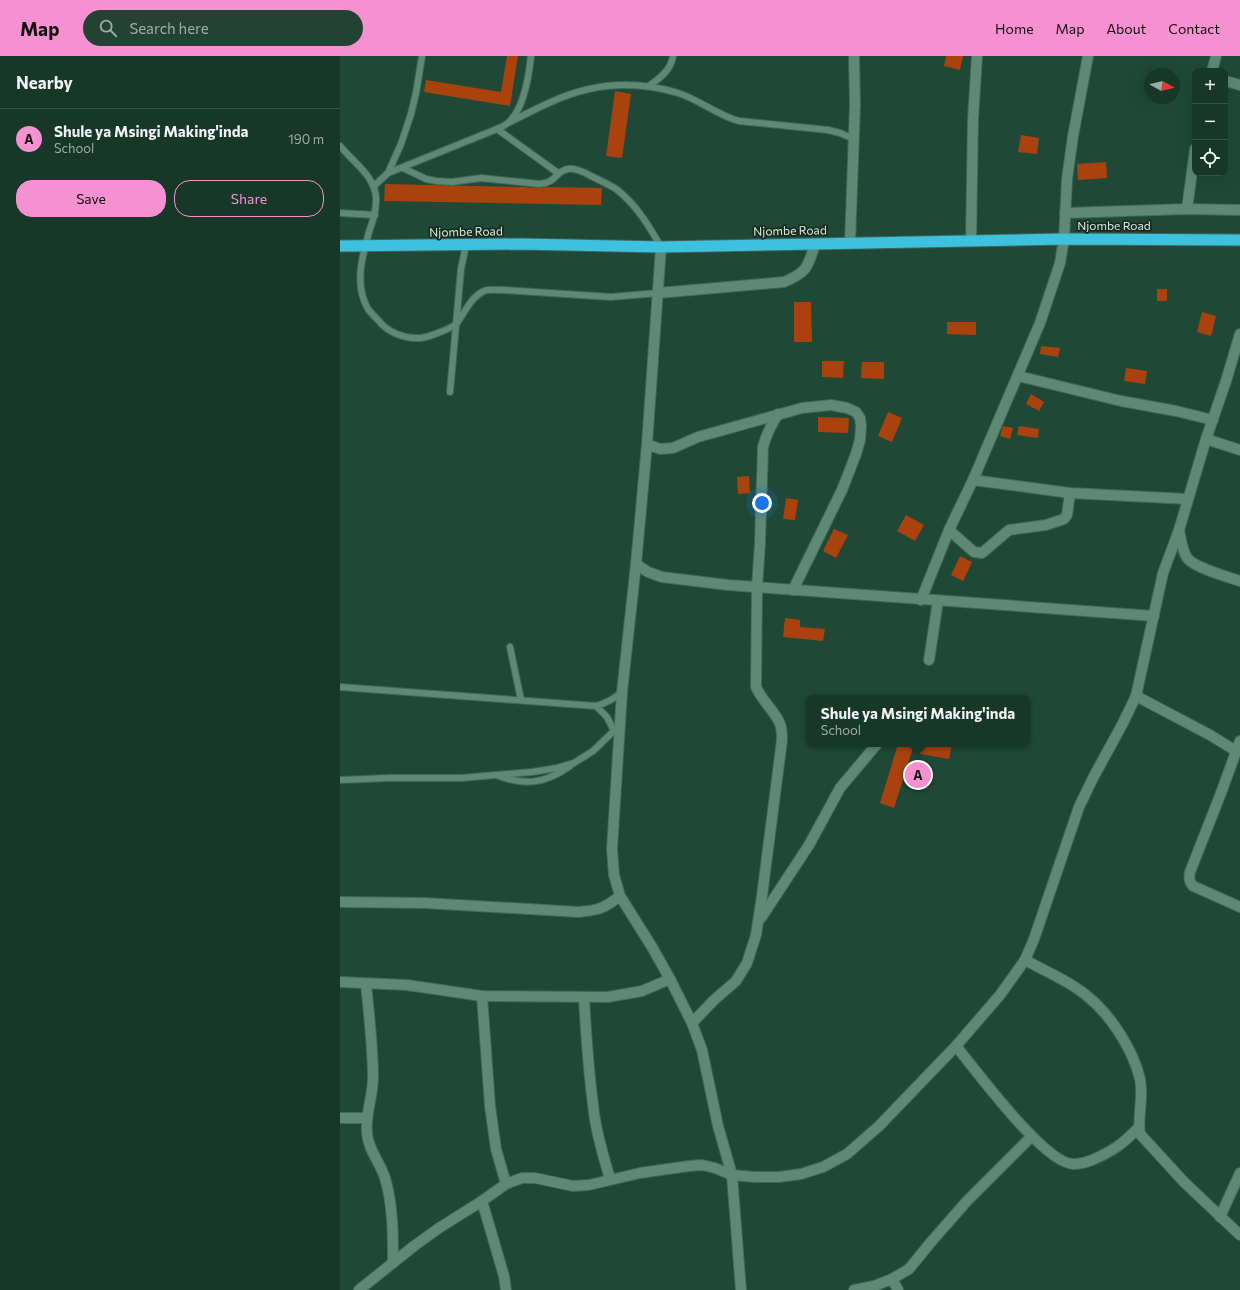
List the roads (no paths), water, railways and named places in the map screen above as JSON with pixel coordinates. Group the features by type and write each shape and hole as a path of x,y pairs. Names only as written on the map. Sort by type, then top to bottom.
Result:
{"highway":[{"name":"Njombe Road","path":"340,246 521,244 661,247 971,240 1240,240"}],"street":[{"path":"850,243 855,105 854,56"},
{"path":"971,240 973,119 977,56"},
{"path":"921,600 949,530 973,480 1040,323 1060,263 1064,239 1067,179 1073,136 1088,56"},
{"path":"1213,68 1216,56"},
{"path":"1228,82 1240,85"},
{"path":"1187,209 1192,172"},
{"path":"1065,213 1187,209 1240,210"},
{"path":"658,293 784,282 796,277 806,269 815,244"},
{"path":"661,247 647,444 636,564 617,728 612,849 614,875 620,896 670,979 692,1023 702,1050 718,1126 732,1175 742,1290"},
{"path":"359,1290 439,1228 506,1184 522,1178 535,1178 573,1186 589,1185 610,1179 702,1165 732,1175 754,1178 801,1174 823,1167 847,1154 879,1126 956,1046 1000,996 1025,960 1036,933 1079,807 1092,778 1136,696 1163,573 1179,530 1206,439 1240,334"},
{"path":"1018,376 1122,401 1176,411 1213,420"},
{"path":"647,444 660,449 673,448 698,437 802,408 816,406 839,406 856,412 860,418 861,426 860,440 856,454 842,490 793,590"},
{"path":"692,1023 714,1000 736,981 747,963 758,923 782,740 780,725 776,716 759,695 756,687 757,587 760,550 763,447 770,426 778,414"},
{"path":"1206,439 1240,450"},
{"path":"973,480 1070,493 1188,499"},
{"path":"949,530 974,552 982,553 1009,530 1046,525 1064,519 1067,515 1070,493"},
{"path":"1179,530 1185,554 1189,560 1210,570 1240,581"},
{"path":"636,564 648,572 662,577 721,585 1154,616"},
{"path":"929,660 938,601"},
{"path":"1136,696 1239,745 1189,878 1190,883 1193,886 1240,907"},
{"path":"758,923 809,845 840,788 874,747"},
{"path":"340,902 425,903 578,912 599,910 620,896"},
{"path":"1025,960 1085,994 1104,1013 1127,1045 1134,1059 1140,1080 1142,1099 1139,1128 1140,1134 1184,1182 1240,1235"},
{"path":"340,982 407,985 482,996 608,997 642,991 670,979"},
{"path":"366,984 373,1078 372,1095 367,1118 367,1133 371,1151 379,1164 389,1195 393,1263"},
{"path":"482,996 490,1106 496,1148 506,1184"},
{"path":"584,997 594,1115 601,1149 610,1179"},
{"path":"956,1046 1031,1137 1063,1162 1074,1165 1087,1162 1109,1153 1126,1141 1139,1128"},
{"path":"340,1118 367,1118"},
{"path":"854,1290 874,1286 892,1279 909,1269 967,1201 1031,1137"},
{"path":"1220,1217 1240,1173"},
{"path":"482,1201 504,1276 506,1290"},
{"path":"892,1279 898,1290"}],"lane":[{"path":"388,173 411,114 422,56"},
{"path":"510,122 518,110 523,95 530,70 531,56"},
{"path":"649,86 666,72 673,56"},
{"path":"374,186 388,173 497,129 567,95 621,84 649,86 679,94 694,100 726,117 739,121 828,130 854,139"},
{"path":"497,129 558,173"},
{"path":"340,146 368,176 374,186 376,197 375,215 365,246 359,276 362,294 368,309 384,328 405,337 422,338 439,332 456,324 470,302 485,290 611,297 658,293"},
{"path":"403,168 426,179 446,182 481,178 539,184 547,184 552,181 558,173 567,169 576,169 615,188 631,203 647,224 661,247"},
{"path":"340,213 375,215"},
{"path":"450,392 461,269 466,245"},
{"path":"510,647 521,700"},
{"path":"340,687 596,706 613,700 622,692"},
{"path":"495,774 510,780 526,782 538,781 557,775 593,751 617,728 596,706"},
{"path":"340,780 461,778 532,772 557,768 574,763"}],"place":[{"name":"Shule ya Msingi Making'inda","path":"918,775"}]}
